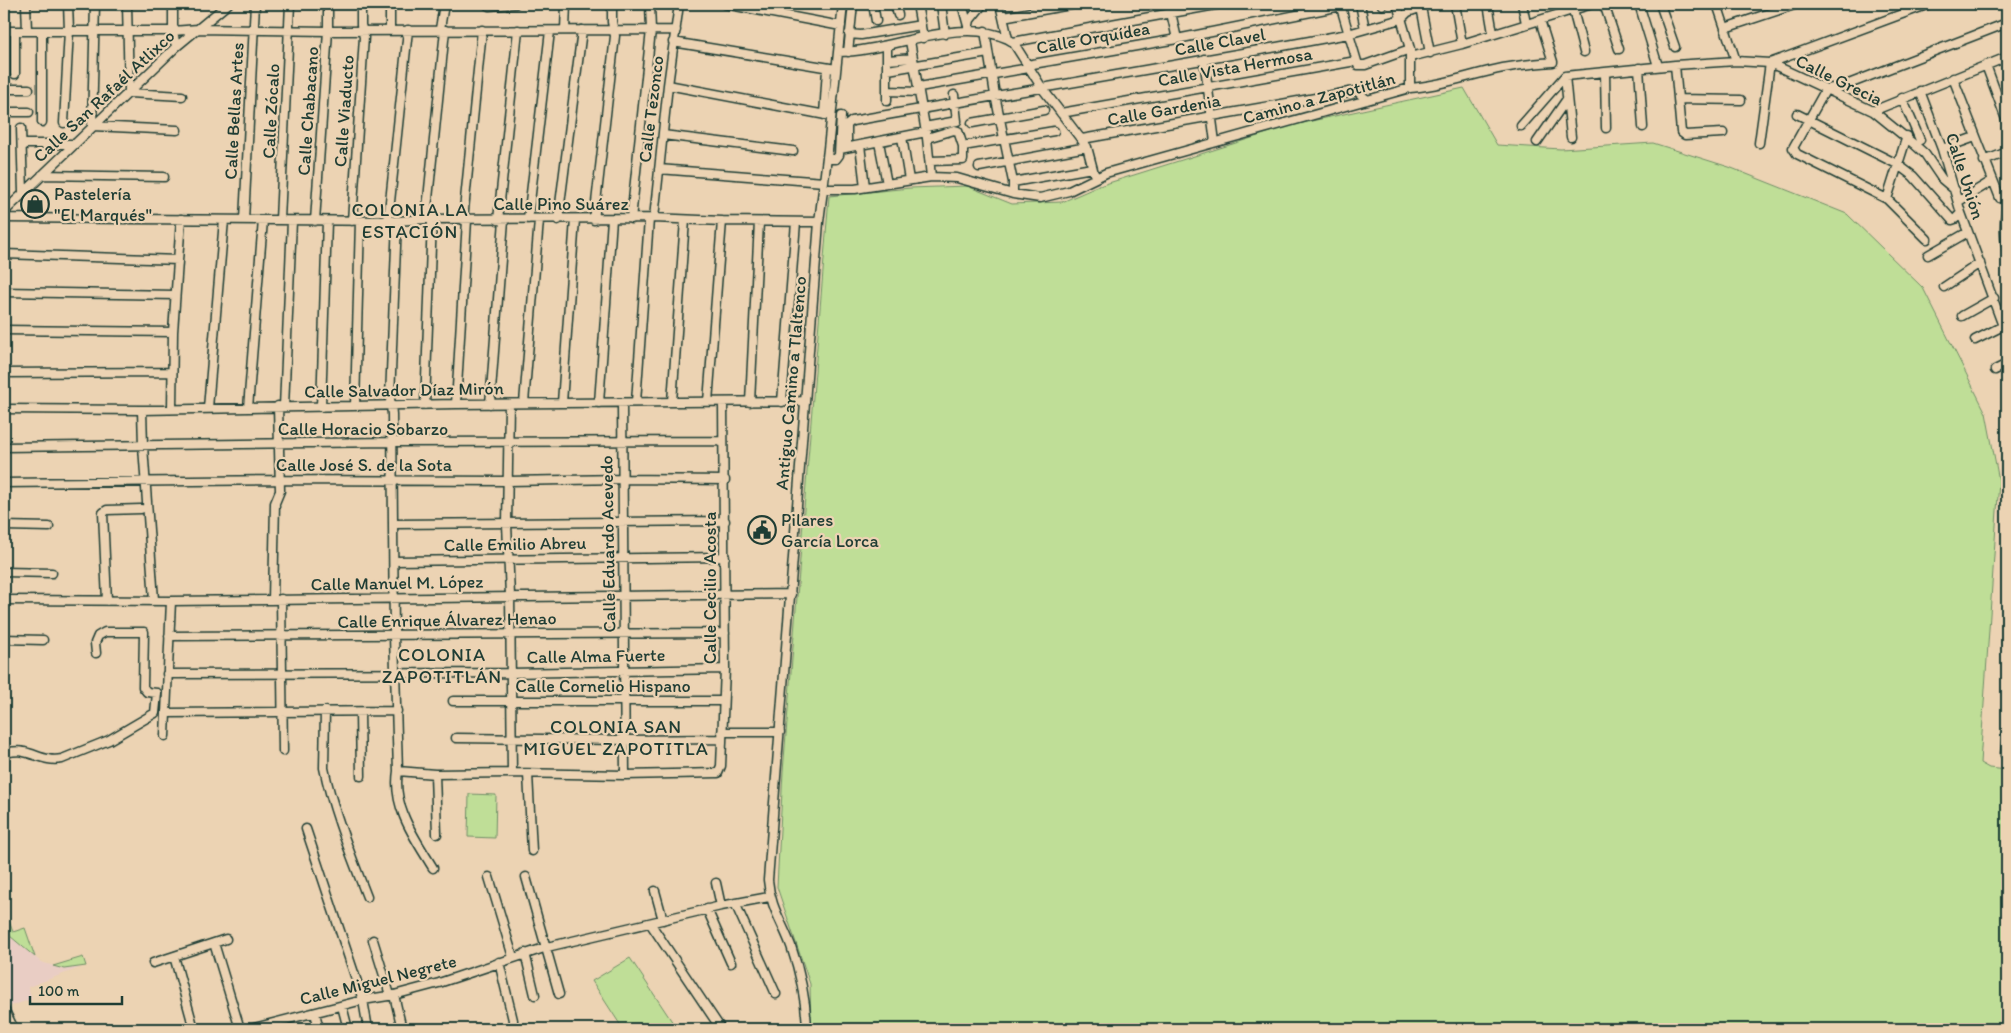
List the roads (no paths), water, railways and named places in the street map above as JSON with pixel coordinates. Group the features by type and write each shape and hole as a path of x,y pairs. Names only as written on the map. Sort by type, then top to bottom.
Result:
{"street":[{"path":"26,4 27,30"},
{"path":"64,124 69,30 68,4"},
{"path":"95,4 92,126 177,130"},
{"path":"127,4 129,93 182,96"},
{"path":"173,4 173,31 176,47"},
{"name":"Calle San Rafaél Atlixco","path":"4,212 176,47 228,4"},
{"name":"Calle Bellas Artes","path":"244,220 255,4"},
{"name":"Calle Zócalo","path":"280,220 290,4"},
{"name":"Calle Chabacano","path":"315,221 328,31 328,4"},
{"name":"Calle Viaducto","path":"355,406 356,221 364,37 361,4"},
{"path":"390,4 390,31"},
{"path":"425,405 429,219 444,4"},
{"path":"486,4 490,6 515,4"},
{"path":"565,30 566,4"},
{"path":"594,220 615,36 612,22 612,4"},
{"path":"631,219 650,30 650,4"},
{"name":"Calle Tezonco","path":"636,402 652,219 679,4"},
{"path":"725,4 841,26"},
{"name":"Antiguo Camino a Tlaltenco","path":"807,1029 803,991 798,968 769,896 768,880 791,594 796,500 819,222 827,159 827,116 836,69 843,4"},
{"path":"848,52 853,4"},
{"path":"872,4 876,21"},
{"path":"895,4 898,15"},
{"path":"917,4 923,38"},
{"path":"941,4 945,34"},
{"path":"962,4 968,28"},
{"path":"968,28 983,4"},
{"path":"1000,4 1010,40 1042,88 1087,147 1095,177"},
{"path":"1003,17 1076,4"},
{"path":"1169,4 1177,39"},
{"path":"838,52 887,45 968,28 1010,40 1221,4"},
{"path":"1360,4 1365,29"},
{"path":"1397,4 1410,53 1410,88"},
{"name":"Calle Clavel","path":"843,148 848,122 922,108 955,99 1042,88 1348,34 1401,19 1408,12 1431,4"},
{"path":"1455,4 1462,44"},
{"path":"1488,4 1493,33"},
{"path":"1522,4 1526,23"},
{"name":"Calle Vista Hermosa","path":"1061,113 1356,61 1358,65 1365,65 1410,53 1430,53 1588,4"},
{"path":"1604,4 1619,49"},
{"path":"1639,4 1658,66"},
{"path":"1660,4 1675,47"},
{"path":"1717,4 1736,61"},
{"path":"1725,28 1796,4"},
{"path":"1521,126 1565,76 1675,64 1736,61 1770,63 1929,4"},
{"path":"1341,5 1356,61"},
{"name":"Calle Orquídea","path":"888,91 919,90 1028,66 1177,39 1341,5"},
{"path":"1421,7 1430,53"},
{"path":"1573,10 1584,52"},
{"name":"Camino a Zapotitlán","path":"659,169 824,186 865,187 931,177 957,178 1014,194 1040,198 1068,191 1095,177 1410,88 1427,87 1502,68 1554,62 1540,20"},
{"path":"1927,239 1887,199 1794,151 1793,148 1826,89 1841,87 2007,22"},
{"path":"849,34 861,35 921,25"},
{"path":"4,31 173,31 198,29 290,31 442,29 550,31 676,30"},
{"path":"388,221 408,30"},
{"path":"456,404 465,220 482,30"},
{"path":"490,404 501,220 518,30"},
{"path":"558,220 582,30"},
{"path":"15,31 15,74"},
{"path":"42,31 42,122"},
{"path":"528,219 550,31"},
{"path":"985,32 1014,194"},
{"path":"910,40 926,132 931,177"},
{"path":"674,42 836,69"},
{"path":"887,45 887,101"},
{"path":"888,70 988,53"},
{"path":"1873,111 1920,90 2007,57"},
{"path":"888,60 913,58"},
{"path":"1204,60 1215,142"},
{"path":"1759,143 1770,63"},
{"name":"Calle Grecia","path":"1770,63 1873,111 1907,136 1925,154 1942,179 1955,190"},
{"path":"1675,64 1682,134 1723,133"},
{"path":"1986,65 2007,122"},
{"path":"1639,68 1643,127"},
{"path":"668,85 827,116 827,69"},
{"path":"1605,72 1606,128"},
{"path":"1565,76 1571,138"},
{"path":"1953,78 2000,198"},
{"path":"4,89 29,89"},
{"name":"Calle Unión","path":"1920,90 1942,149 1961,213 2005,325"},
{"name":"Calle Gardenia","path":"1082,140 1357,92 1367,100"},
{"path":"1537,142 1567,98"},
{"path":"1902,98 1920,140"},
{"path":"926,132 957,121 955,99"},
{"path":"1678,99 1741,100"},
{"path":"972,123 1044,110"},
{"path":"4,112 29,112"},
{"path":"1797,114 1897,164 1913,176 1952,220 1961,213"},
{"path":"827,159 836,159 843,148 842,116"},
{"path":"21,128 23,192"},
{"path":"843,148 926,132 958,130 963,146 963,160 930,161"},
{"path":"963,146 1054,131"},
{"path":"663,135 793,150"},
{"path":"1887,199 1907,136"},
{"path":"902,137 909,180"},
{"path":"1942,149 1975,137"},
{"path":"880,142 887,184"},
{"path":"22,144 73,144"},
{"path":"860,145 865,187"},
{"path":"979,167 1087,147"},
{"path":"1984,161 2007,152"},
{"path":"1013,182 1092,168"},
{"path":"42,175 164,177"},
{"path":"1959,201 1992,181"},
{"path":"2007,206 2004,236 2007,251"},
{"name":"Calle Pino Suárez","path":"4,218 315,221 652,219 819,222"},
{"path":"172,409 173,332 181,219"},
{"path":"562,404 575,219"},
{"path":"599,403 612,219"},
{"path":"208,408 224,220"},
{"path":"248,408 263,220"},
{"path":"283,751 281,637 277,600 275,503 280,492 278,444 292,220"},
{"path":"524,403 538,220"},
{"path":"672,402 685,220"},
{"path":"321,407 327,221"},
{"path":"397,221 390,398 394,524 397,793 402,812 432,868"},
{"path":"708,402 722,221"},
{"path":"750,402 759,222"},
{"path":"782,402 796,222"},
{"path":"1928,255 1968,232"},
{"path":"4,254 178,260"},
{"path":"1944,287 1980,264"},
{"path":"4,292 176,295"},
{"path":"1962,316 1994,298"},
{"path":"1975,340 2005,325"},
{"path":"4,330 173,332"},
{"path":"1995,370 2007,364"},
{"path":"4,373 172,372"},
{"name":"Calle Salvador Díaz Mirón","path":"4,409 142,410 281,406 805,401"},
{"name":"Calle Cecilio Acosta","path":"625,775 718,773 721,766 725,669 723,402"},
{"name":"Calle Eduardo Acevedo","path":"622,403 625,775"},
{"path":"509,404 507,524 510,596 512,773"},
{"path":"142,410 154,600"},
{"name":"Calle Horacio Sobarzo","path":"4,447 392,442 723,441"},
{"name":"Calle José S. de la Sota","path":"4,483 279,480 725,480"},
{"path":"107,601 103,513 107,510 141,509"},
{"path":"394,524 725,521"},
{"path":"4,526 49,527"},
{"name":"Calle Emilio Abreu","path":"394,561 725,558"},
{"path":"4,572 52,573"},
{"name":"Calle Manuel M. López","path":"4,600 171,601 791,594"},
{"path":"165,736 171,601"},
{"path":"4,753 22,751 54,761 62,759 109,740 155,713 157,693 147,692 142,687 144,632 105,632 98,636 95,643 96,653"},
{"name":"Calle Enrique Álvarez Henao","path":"169,636 281,637 725,633"},
{"path":"4,639 43,640"},
{"name":"Calle Alma Fuerte","path":"168,674 511,673 725,669"},
{"name":"Calle Cornelio Hispano","path":"453,701 723,701"},
{"path":"326,711 324,768 331,797 368,897"},
{"path":"167,713 397,711"},
{"path":"360,712 361,776"},
{"path":"456,738 625,740 780,732"},
{"path":"2005,755 2007,733"},
{"path":"398,772 435,774 625,775"},
{"path":"435,774 437,834"},
{"path":"528,774 532,851"},
{"path":"306,829 363,1000 368,1029"},
{"path":"489,877 513,957"},
{"path":"526,877 547,947 558,994"},
{"path":"716,883 721,906"},
{"path":"655,891 663,920"},
{"name":"Calle Miguel Negrete","path":"250,1029 439,983 547,947 769,896"},
{"path":"735,903 776,994"},
{"path":"707,909 731,963"},
{"path":"650,924 718,1026"},
{"path":"153,963 226,939"},
{"path":"373,940 402,1029"},
{"path":"214,943 240,1029"},
{"path":"525,953 535,995"},
{"path":"174,956 194,1029"},
{"path":"499,962 513,1020"},
{"path":"342,1006 348,1029"},
{"path":"4,1009 14,1029"},
{"path":"315,1013 320,1029"}],"place":[{"name":"Pastelería \"El Marqués\"","path":"35,204"},
{"name":"Pilares García Lorca","path":"762,530"}],"district":[{"name":"COLONIA LA ESTACIÓN","path":"410,220"},
{"name":"COLONIA ZAPOTITLÁN","path":"442,665"},
{"name":"COLONIA SAN MIGUEL ZAPOTITLA","path":"616,737"}]}
